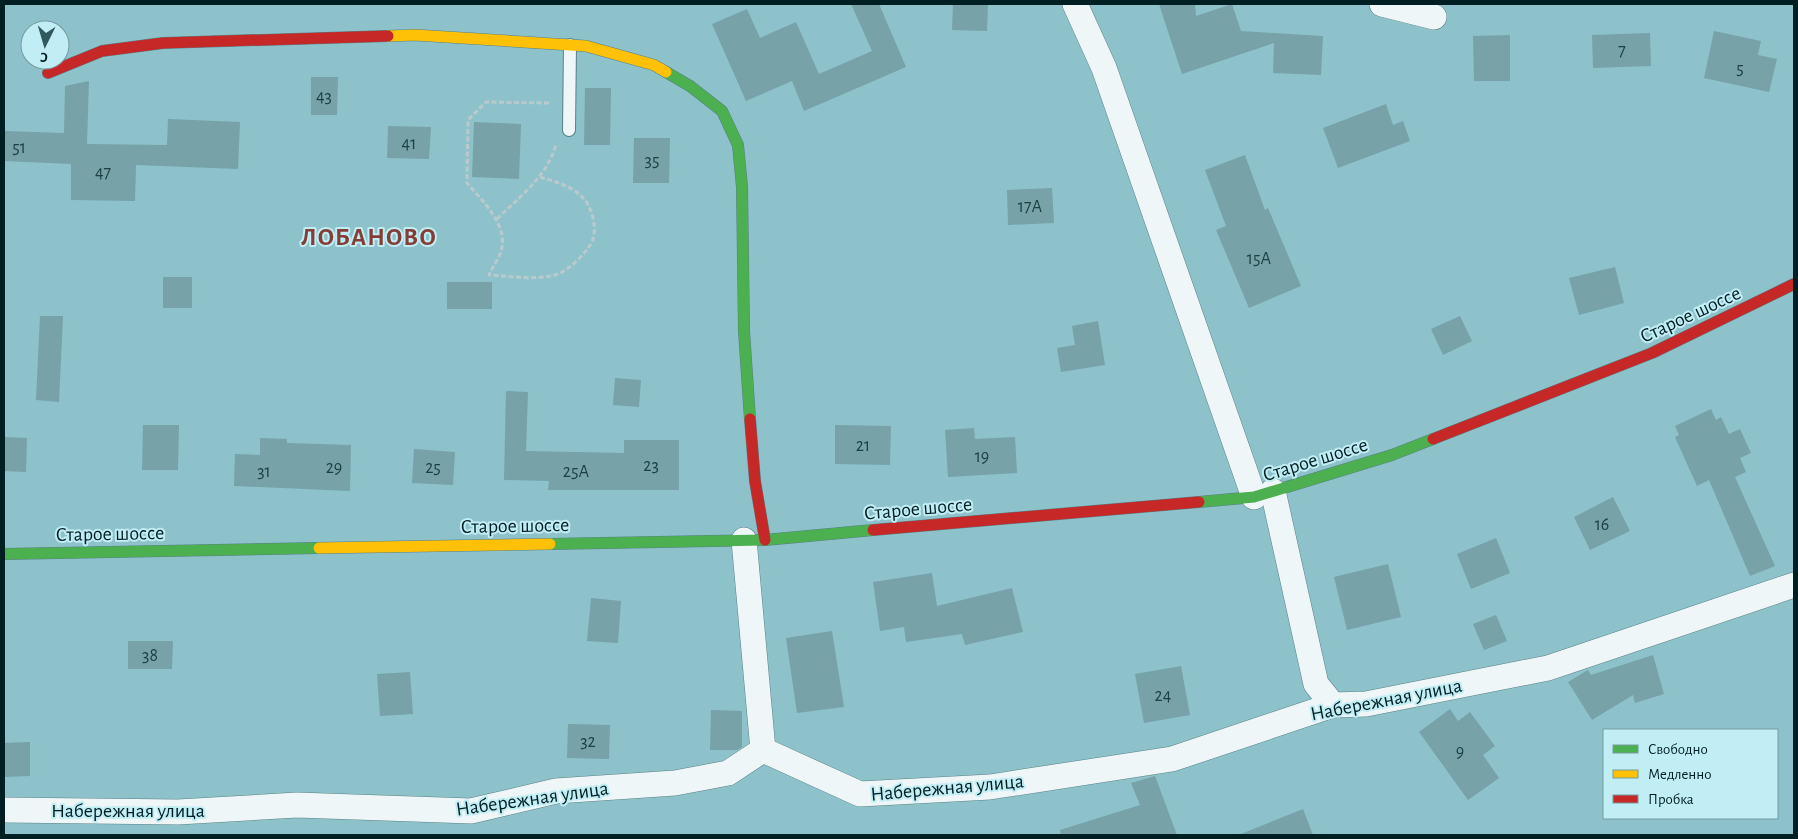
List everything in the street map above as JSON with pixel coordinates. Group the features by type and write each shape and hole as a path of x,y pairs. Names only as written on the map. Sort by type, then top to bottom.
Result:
{"street":[{"path":"1075,4 1104,68 1264,494 1316,684 1333,706"},
{"path":"1382,4 1434,17"},
{"path":"48,73 102,51 163,43 415,35 586,46 654,65 690,86 722,111 738,145 742,187 745,340 755,481 754,540 763,750"},
{"name":"Старое шоссе","path":"4,554 754,540 1264,494 1392,455 1643,357 1794,284"},
{"name":"Набережная улица","path":"4,810 178,812 297,805 471,811 556,791 675,782 728,773 763,750 860,794 990,787 1172,759 1333,706 1366,704 1548,668 1794,585"}],"lane":[{"path":"569,130 570,45"}],"path":[{"path":"540,177 570,187 585,200 593,218 593,239 582,256 560,273 543,277 489,275 501,253 503,242 496,219 467,183 468,120 486,102 570,104"},
{"path":"496,219 540,177 552,157 557,139 569,130"}],"building":[{"path":"851,4 879,4 906,67 804,111 792,81 746,101 712,24 747,9 760,38 796,22 819,74 872,51"},
{"path":"953,4 988,4 987,31 952,30"},
{"path":"1159,4 1195,4 1196,16 1232,4 1241,31 1323,36 1321,75 1273,73 1274,43 1182,74"},
{"path":"1714,31 1761,41 1758,55 1777,59 1769,92 1704,78"},
{"path":"1650,33 1651,66 1593,68 1592,35"},
{"path":"1510,35 1510,81 1474,81 1473,36"},
{"path":"311,77 338,77 337,115 311,115"},
{"path":"89,81 87,144 167,145 168,119 240,122 238,169 136,165 135,201 71,200 71,164 4,161 5,131 64,133 65,86"},
{"path":"585,88 611,88 610,145 584,145"},
{"path":"1386,104 1393,125 1403,121 1410,141 1338,168 1323,128"},
{"path":"474,122 521,124 519,179 472,177"},
{"path":"388,126 431,127 429,159 387,158"},
{"path":"634,138 670,138 669,183 633,183"},
{"path":"1245,155 1265,210 1268,208 1301,286 1249,308 1216,230 1226,226 1205,170"},
{"path":"1052,188 1054,223 1008,225 1007,190"},
{"path":"1615,267 1624,303 1579,315 1569,278"},
{"path":"163,277 192,277 192,308 163,308"},
{"path":"447,282 492,282 492,309 447,309"},
{"path":"40,316 63,316 59,402 36,400"},
{"path":"1460,316 1472,341 1443,355 1431,329"},
{"path":"1098,321 1105,365 1061,372 1057,348 1075,345 1072,326"},
{"path":"615,378 641,380 639,407 613,405"},
{"path":"506,391 528,392 526,451 624,453 624,440 679,440 679,490 548,490 549,481 504,480"},
{"path":"1711,409 1716,420 1721,417 1729,434 1740,429 1751,453 1740,458 1746,472 1735,477 1775,566 1750,576 1709,480 1697,486 1675,437 1679,435 1675,426"},
{"path":"143,425 179,425 178,470 142,470"},
{"path":"835,425 891,426 890,465 835,464"},
{"path":"974,428 975,439 1015,437 1017,473 948,477 945,430"},
{"path":"4,437 27,438 26,472 4,471"},
{"path":"260,438 287,439 287,443 351,445 350,491 234,486 235,454 260,455"},
{"path":"414,449 455,452 453,485 412,483"},
{"path":"1613,497 1630,531 1590,550 1574,517"},
{"path":"1496,538 1510,573 1471,589 1457,554"},
{"path":"1388,564 1401,617 1347,630 1334,577"},
{"path":"932,573 937,606 1012,588 1023,632 965,645 962,634 906,642 904,627 880,631 873,582"},
{"path":"591,598 621,601 618,643 587,641"},
{"path":"1496,615 1507,641 1484,650 1473,624"},
{"path":"832,631 844,707 797,713 786,638"},
{"path":"128,641 173,641 172,669 128,669"},
{"path":"1653,655 1664,694 1635,703 1633,695 1592,720 1568,682 1588,670 1591,675"},
{"path":"1181,666 1190,715 1144,723 1135,674"},
{"path":"410,672 413,714 380,716 377,674"},
{"path":"1450,709 1458,721 1470,712 1495,746 1483,755 1499,778 1468,800 1419,732"},
{"path":"711,710 742,711 742,747 737,750 710,750"},
{"path":"568,724 610,725 609,759 567,758"},
{"path":"30,742 30,776 4,777 4,743"},
{"path":"1155,776 1177,835 1061,835 1060,830 1140,805 1131,783"},
{"path":"1303,809 1313,835 1241,835 1241,834"}],"traffic: fast":[{"path":"666,72 690,86 722,111 738,145 742,187 744,331 750,419"},
{"path":"1199,502 1254,497 1392,455 1433,439"},
{"path":"550,544 765,540 873,530"},
{"path":"4,554 319,548"}],"traffic: slow":[{"path":"388,36 415,35 586,46 654,65 666,72"},
{"path":"319,548 550,544"}],"traffic: jam":[{"path":"48,73 102,51 163,43 388,36"},
{"path":"1433,439 1652,353 1794,284"},
{"path":"750,419 755,481 765,540"},
{"path":"873,530 1199,502"}],"district":[{"name":"ЛОБАНОВО","path":"369,236"}]}
